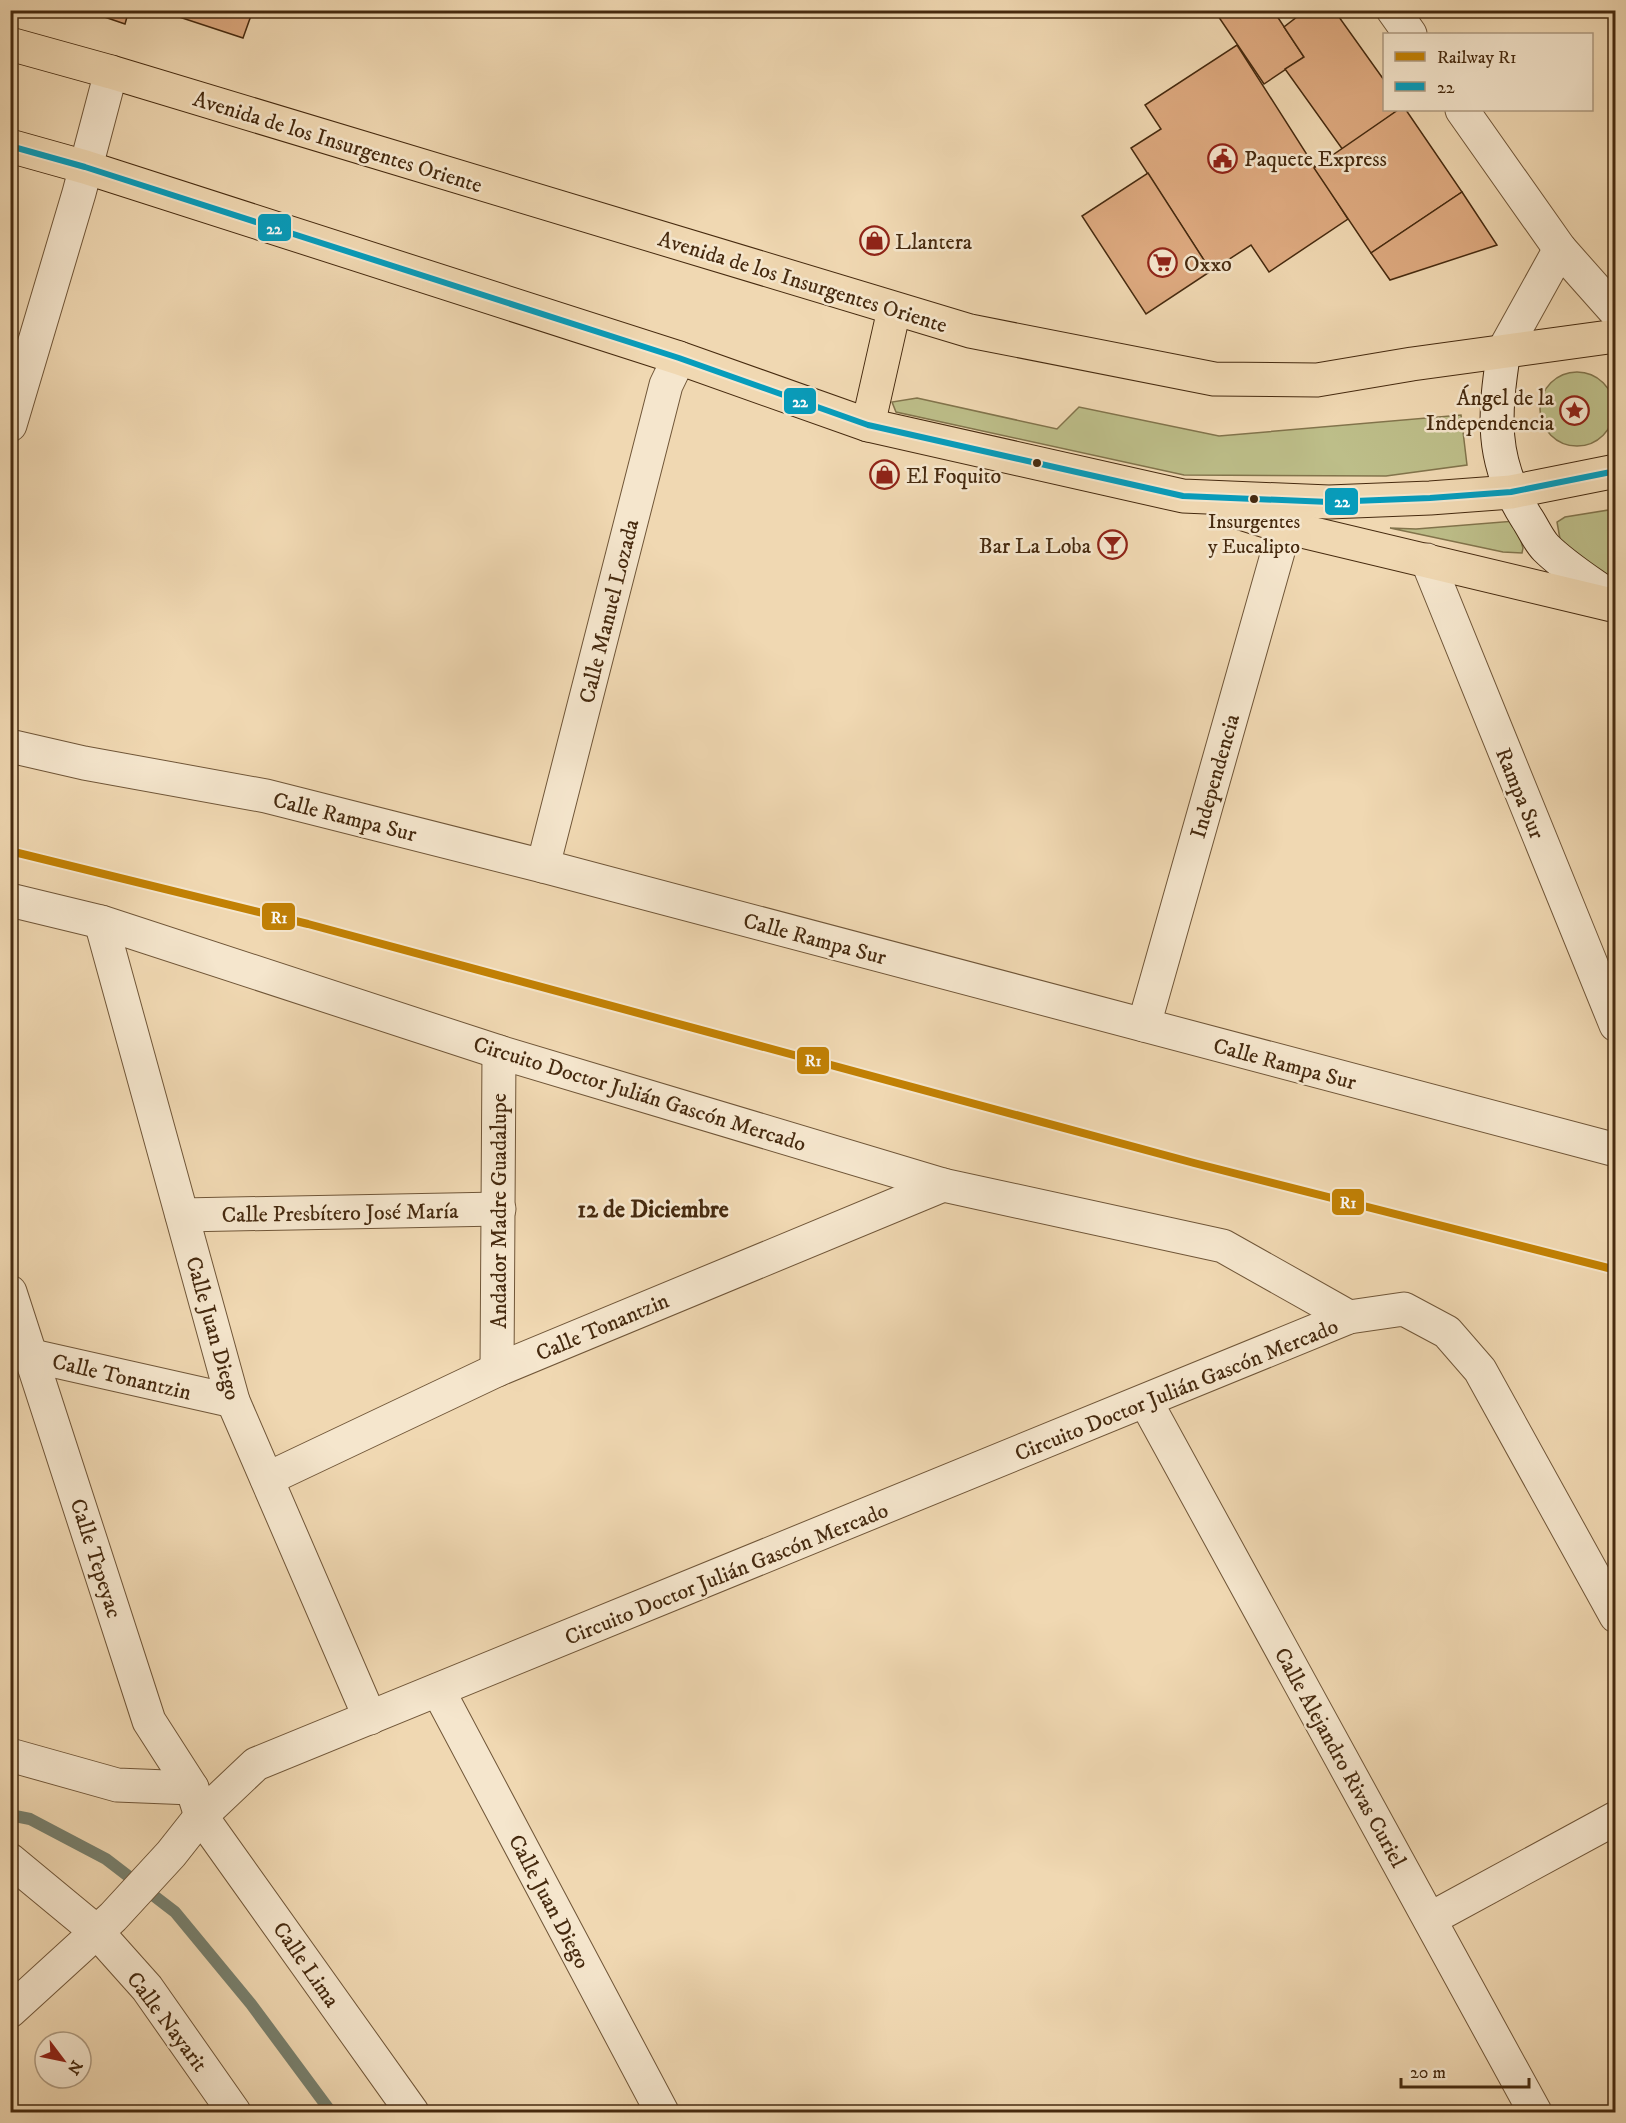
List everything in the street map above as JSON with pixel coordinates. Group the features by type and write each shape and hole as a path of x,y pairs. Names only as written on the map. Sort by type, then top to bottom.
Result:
{"highway":[{"name":"Avenida de los Insurgentes Oriente","path":"10,44 111,72 894,310 970,331 1214,379 1317,380 1504,350 1616,336"},
{"path":"10,146 85,167 679,358 868,425 1183,496 1285,527 1616,606"},
{"path":"868,425 894,310"},
{"path":"1183,496 1329,502 1511,492 1616,471"}],"street":[{"path":"1393,10 1409,33"},
{"path":"10,425 111,72"},
{"path":"1463,111 1560,249 1616,312"},
{"path":"1560,249 1504,350 1496,399 1495,432 1500,462 1511,492 1546,548 1616,601"},
{"name":"Calle Manuel Lozada","path":"543,866 666,385 679,358"},
{"name":"Independencia","path":"1144,1025 1285,527"},
{"name":"Rampa Sur","path":"1428,560 1616,1025"},
{"name":"Calle Rampa Sur","path":"10,746 84,763 266,796 543,866 1616,1150"},
{"name":"Circuito Doctor Julián Gascón Mercado","path":"10,900 101,922 499,1052 943,1185 1223,1246 1349,1317"},
{"name":"Calle Juan Diego","path":"101,922 233,1401 370,1718"},
{"name":"Andador Madre Guadalupe","path":"497,1370 499,1052"},
{"name":"Calle Tonantzin","path":"267,1479 497,1370 943,1185"},
{"name":"Calle Presbítero José María","path":"182,1215 499,1209"},
{"name":"Calle Tepeyac","path":"10,1292 21,1353 149,1721 197,1802"},
{"path":"1349,1317 1404,1309 1447,1332 1480,1370 1616,1616"},
{"name":"Circuito Doctor Julián Gascón Mercado","path":"10,2011 105,1924 171,1854 197,1802 256,1764 1146,1402 1349,1317"},
{"name":"Calle Tonantzin","path":"21,1353 233,1401"},
{"name":"Calle Alejandro Rivas Curiel","path":"1146,1402 1430,1919 1525,2109"},
{"name":"Calle Juan Diego","path":"438,1690 662,2112"},
{"path":"10,1755 117,1785 197,1802"},
{"name":"Calle Lima","path":"197,1802 412,2112"},
{"path":"1430,1919 1616,1818"},
{"name":"Calle Nayarit","path":"10,1860 105,1924 234,2112"}],"green space":[{"path":"1577,372 1591,375 1603,383 1611,395 1614,409 1611,423 1603,435 1591,443 1577,446 1563,443 1551,435 1543,423 1540,409 1543,395 1551,383 1563,375"},
{"path":"917,398 1057,429 1079,407 1219,436 1461,415 1467,465 1386,476 1184,475 896,412 892,402"},
{"path":"1615,509 1615,588 1560,539 1557,522 1565,517"},
{"path":"1515,521 1523,548 1522,553 1503,552 1390,528 1416,529"}],"building":[{"path":"84,10 129,10 125,24"},
{"path":"158,10 253,10 243,38"},
{"path":"1214,10 1273,10 1304,57 1264,84"},
{"path":"1306,10 1334,10 1383,79 1383,111 1397,111 1343,150 1285,69 1304,57 1284,27"},
{"name":"Paquete Express","path":"1237,45 1348,219 1269,272 1251,245 1211,271 1131,148 1161,129 1145,105"},
{"path":"1397,111 1407,111 1462,192 1371,253 1314,168"},
{"path":"1148,173 1211,271 1146,314 1082,216"},
{"path":"1462,192 1497,245 1390,280 1371,253"}],"waterway":[{"path":"10,1815 30,1819 106,1859 175,1912 251,2004 331,2112"}],"rail line":[{"name":"R1","path":"10,851 308,924 1194,1163 1616,1270"}],"transit line":[{"name":"22","path":"10,146 85,167 679,358 868,425 1183,496 1329,502 1430,498 1511,492 1616,471"}],"place":[{"name":"Paquete Express","path":"1223,158"},
{"name":"Llantera","path":"874,241"},
{"name":"Oxxo","path":"1163,263"},
{"name":"Ángel de la Independencia","path":"1575,410"},
{"name":"El Foquito","path":"885,475"},
{"name":"Insurgentes y Eucalipto","path":"1254,499"},
{"name":"Bar La Loba","path":"1112,545"}],"district":[{"name":"12 de Diciembre","path":"653,1209"}]}
